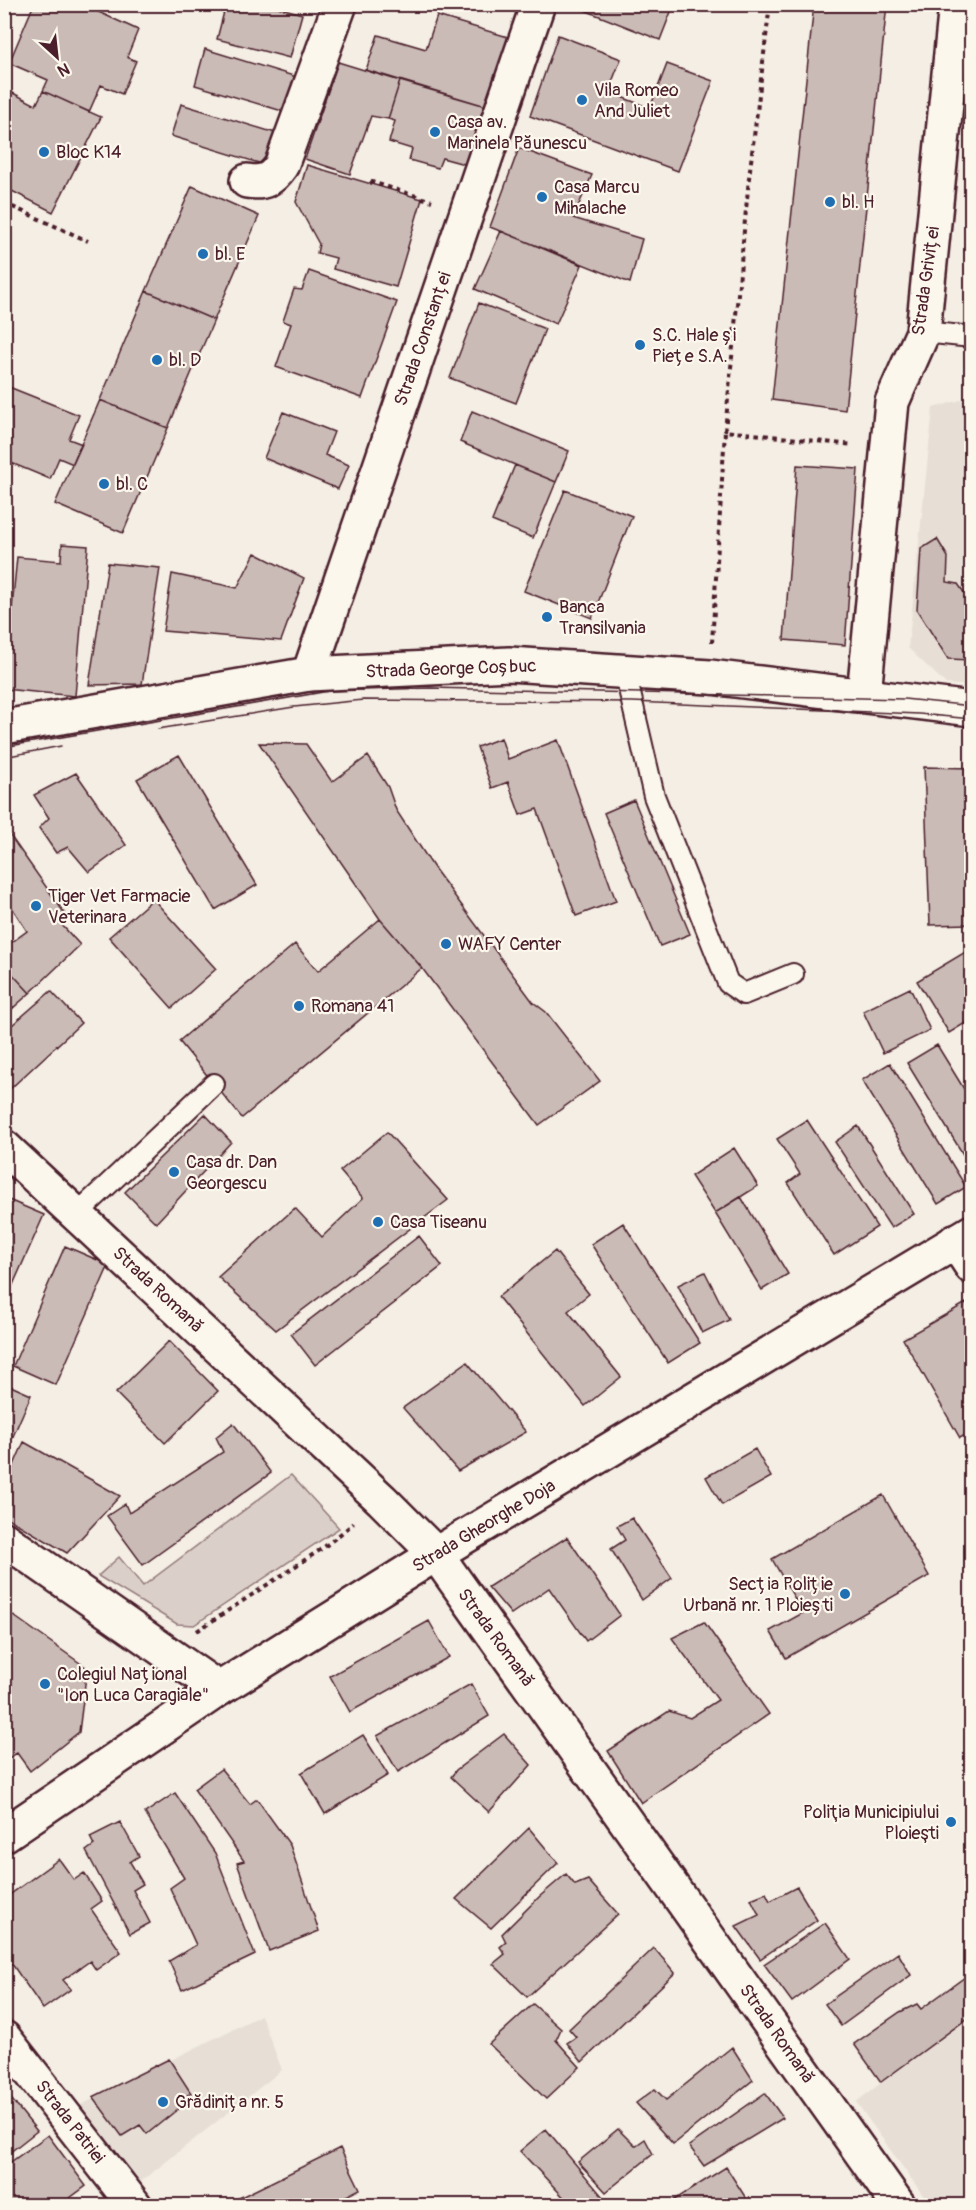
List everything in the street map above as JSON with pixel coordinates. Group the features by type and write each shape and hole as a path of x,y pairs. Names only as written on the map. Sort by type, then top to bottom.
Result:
{"street":[{"path":"248,182 258,183 268,180 281,166 340,4"},
{"name":"Strada Constanței","path":"309,674 538,4"},
{"name":"Strada Griviței","path":"864,695 892,402 923,332 956,4"},
{"name":"Strada George Coșbuc","path":"4,727 309,674 508,664 710,677 972,709"},
{"name":"Strada Romană","path":"4,1147 382,1500 436,1554 899,2205"},
{"name":"Strada Gheorghe Doja","path":"4,1835 219,1689 436,1554 966,1247"},
{"path":"4,1539 219,1689"},
{"name":"Strada Patriei","path":"4,2038 135,2205"}],"lane":[{"path":"923,332 972,337"},
{"path":"625,672 654,796 728,983 744,994 793,974"},
{"path":"77,1214 214,1084"}],"path":[{"path":"710,677 725,431 749,178 770,4"},
{"path":"371,184 372,182 467,212"},
{"path":"4,203 88,241"},
{"path":"725,431 886,449"},
{"path":"195,1632 323,1548 382,1500"}],"shaded area":[{"path":"971,397 971,686 946,684 908,648 933,408"},
{"path":"291,1475 339,1528 194,1625 177,1624 98,1576 119,1557 143,1586"},
{"name":"Grădinița nr. 5","path":"261,2015 282,2070 134,2187 75,2108"},
{"path":"971,2015 971,2205 930,2205 856,2102"}],"building":[{"path":"34,4 81,4 138,30 127,57 136,61 122,94 101,85 89,112 43,91 48,80 9,63"},
{"path":"226,4 267,4 302,14 290,58 217,39"},
{"path":"574,4 674,4 660,40 574,6"},
{"name":"bl. H","path":"814,4 887,4 845,410 772,400"},
{"path":"437,16 508,37 486,106 366,70 378,35 426,49"},
{"name":"Vila Romeo And Juliet","path":"558,35 621,59 608,92 650,108 667,64 713,81 678,171 530,116"},
{"path":"205,49 300,78 289,113 195,85"},
{"path":"338,62 400,81 388,119 371,116 350,174 305,159"},
{"name":"Casa av. Marinela Păunescu","path":"400,81 486,106 468,165 442,158 438,168 409,160 412,149 389,142 395,121 388,119"},
{"name":"Bloc K14","path":"7,90 36,105 43,91 101,117 53,212 4,187 4,96"},
{"path":"181,104 282,135 272,167 171,136"},
{"name":"Casa Marcu Mihalache","path":"519,148 592,175 573,218 642,239 630,283 490,227"},
{"path":"307,165 422,199 396,287 333,269 336,258 317,253 319,244 296,202"},
{"name":"bl. E","path":"192,186 259,216 214,320 146,291"},
{"path":"501,231 582,265 556,324 475,289"},
{"path":"309,271 397,302 362,398 276,367 291,324 283,321 294,289 302,290"},
{"name":"bl. D","path":"146,291 214,320 168,428 100,400"},
{"path":"479,303 545,329 516,403 450,378"},
{"path":"4,385 79,415 69,439 82,444 73,464 59,458 50,479 4,460"},
{"name":"bl. C","path":"100,400 168,428 123,533 55,504"},
{"path":"472,411 569,451 556,482 460,442"},
{"path":"283,412 334,432 325,455 349,465 338,489 264,458"},
{"path":"515,465 556,482 533,538 492,521"},
{"path":"797,465 858,469 845,645 784,640"},
{"path":"565,490 632,516 592,618 524,591"},
{"path":"937,539 948,557 947,582 958,584 970,601 972,572 972,660 948,659 917,610 921,549"},
{"path":"62,544 88,546 75,696 4,689 17,557 61,561"},
{"path":"255,553 304,578 281,641 163,631 172,574 237,588"},
{"path":"108,563 160,568 142,684 89,685"},
{"path":"501,738 508,759 558,740 616,901 576,916 537,809 520,815 508,782 492,788 477,747"},
{"name":"WAFY Center","path":"259,743 306,744 332,782 368,756 388,787 396,810 434,868 533,1002 546,1012 600,1081 539,1125 422,968 380,919"},
{"path":"179,755 257,885 215,910 137,779"},
{"path":"924,767 972,768 970,924 930,925"},
{"path":"76,773 126,845 89,872 68,847 56,853 39,828 49,818 34,795"},
{"path":"634,800 690,934 660,946 604,813"},
{"name":"Tiger Vet Farmacie Veterinara","path":"4,827 68,918 61,924 80,945 30,993 4,965 4,948 27,931 4,895"},
{"path":"153,899 216,969 172,1008 109,937"},
{"name":"Romana 41","path":"380,919 422,968 242,1118 179,1041 295,944 318,971"},
{"path":"972,948 972,1019 949,1033 917,981"},
{"path":"4,965 30,993 4,1016"},
{"path":"910,988 930,1030 883,1053 863,1011"},
{"path":"51,991 81,1023 10,1089 4,1084 4,1032"},
{"path":"937,1045 972,1102 972,1169 907,1063"},
{"path":"890,1063 966,1187 938,1204 862,1080"},
{"name":"Casa dr. Dan Georgescu","path":"205,1114 231,1142 156,1223 125,1192"},
{"path":"807,1120 877,1227 834,1255 788,1183 800,1174 777,1139"},
{"path":"858,1126 914,1214 891,1228 835,1142"},
{"name":"Casa Tiseanu","path":"387,1132 448,1200 276,1330 218,1277 295,1208 322,1237 363,1198 340,1171"},
{"path":"734,1148 758,1186 715,1213 691,1176"},
{"path":"741,1197 788,1274 762,1290 715,1213"},
{"path":"4,1198 44,1215 4,1305"},
{"path":"623,1223 700,1343 668,1363 591,1244"},
{"path":"419,1236 442,1266 315,1365 291,1334"},
{"path":"65,1246 109,1265 56,1385 13,1366"},
{"path":"555,1251 589,1294 568,1311 621,1377 585,1406 498,1297"},
{"path":"705,1272 729,1320 702,1333 678,1285"},
{"path":"966,1303 972,1312 972,1431 960,1438 903,1339"},
{"path":"169,1341 218,1391 165,1443 116,1393"},
{"path":"467,1362 526,1432 458,1471 403,1408"},
{"path":"4,1383 31,1395 4,1457"},
{"path":"233,1423 271,1473 143,1565 107,1516 125,1504 129,1513 223,1452 216,1437"},
{"path":"24,1442 120,1496 67,1553 4,1516 4,1488"},
{"path":"755,1449 771,1477 722,1505 706,1477"},
{"name":"Secția Poliție Urbană nr. 1 Ploiești","path":"883,1495 929,1576 786,1658 770,1631 803,1613 772,1559"},
{"path":"632,1518 672,1578 642,1600 611,1549 625,1540 617,1526"},
{"path":"567,1537 620,1615 586,1641 549,1588 511,1614 488,1587"},
{"name":"Colegiul Național \"Ion Luca Caragiale\"","path":"4,1609 87,1668 79,1732 30,1771 17,1753 4,1761"},
{"path":"429,1621 449,1657 350,1712 330,1676"},
{"path":"704,1622 769,1714 641,1803 608,1751 669,1711 690,1718 718,1700 672,1638"},
{"path":"471,1684 489,1716 398,1772 377,1736"},
{"path":"504,1734 531,1765 489,1812 451,1777 456,1770"},
{"path":"363,1735 388,1775 325,1814 301,1773"},
{"path":"221,1769 250,1804 257,1799 290,1845 319,1931 269,1951 237,1863 244,1861 194,1789"},
{"path":"175,1793 215,1853 255,1955 182,1990 169,1961 196,1945 170,1888 184,1878 145,1813"},
{"path":"120,1822 139,1856 130,1862 143,1884 133,1890 150,1923 130,1934 86,1851 94,1845 90,1837"},
{"path":"529,1828 558,1863 491,1928 456,1899"},
{"path":"59,1859 74,1880 84,1873 102,1901 91,1909 121,1952 96,1970 90,1961 63,1980 71,1989 43,2009 12,1964 4,1969 4,1899"},
{"path":"566,1874 575,1885 588,1880 618,1914 527,1997 493,1964 505,1954 500,1947 506,1942 502,1934"},
{"path":"797,1887 817,1920 760,1959 736,1926 759,1915 751,1899 766,1893 770,1901"},
{"path":"825,1923 850,1959 792,2002 764,1964"},
{"path":"654,1948 675,1973 582,2062 567,2043 576,2037 569,2029"},
{"path":"898,1953 911,1975 841,2026 825,2004"},
{"path":"972,1972 972,2015 881,2082 854,2044 900,2012 917,2004 921,2009"},
{"path":"533,2004 561,2029 556,2040 580,2067 546,2099 489,2044"},
{"path":"732,2047 753,2080 673,2144 636,2103 655,2089 666,2100"},
{"name":"Grădinița nr. 5","path":"169,2059 191,2093 178,2101 178,2109 147,2134 140,2125 122,2136 93,2097"},
{"path":"765,2093 783,2118 704,2166 689,2146"},
{"path":"8,2095 37,2131 4,2157 4,2098"},
{"path":"546,2129 603,2197 591,2206 572,2206 520,2151"},
{"path":"618,2129 635,2146 645,2139 653,2154 606,2192 578,2162"},
{"path":"48,2135 86,2186 59,2206 4,2206 4,2167"},
{"path":"340,2148 360,2189 327,2206 223,2206"},
{"path":"726,2167 751,2206 669,2206 668,2204"}],"tram line":[{"path":"4,747 329,691 431,688 904,699 972,706"},
{"path":"158,729 294,707 363,700 632,702 919,714 972,719"},
{"path":"4,757 61,746"}],"place":[{"name":"Vila Romeo And Juliet","path":"582,100"},
{"name":"Casa av. Marinela Păunescu","path":"435,132"},
{"name":"Bloc K14","path":"44,152"},
{"name":"Casa Marcu Mihalache","path":"542,197"},
{"name":"bl. H","path":"830,202"},
{"name":"bl. E","path":"203,254"},
{"name":"S.C. Hale și Piețe S.A.","path":"640,345"},
{"name":"bl. D","path":"157,360"},
{"name":"bl. C","path":"104,484"},
{"name":"Banca Transilvania","path":"547,617"},
{"name":"Tiger Vet Farmacie Veterinara","path":"36,906"},
{"name":"WAFY Center","path":"446,944"},
{"name":"Romana 41","path":"299,1006"},
{"name":"Casa dr. Dan Georgescu","path":"174,1172"},
{"name":"Casa Tiseanu","path":"378,1222"},
{"name":"Secția Poliție Urbană nr. 1 Ploiești","path":"845,1594"},
{"name":"Colegiul Național \"Ion Luca Caragiale\"","path":"45,1684"},
{"name":"Poliţia Municipiului Ploieşti","path":"951,1822"},
{"name":"Grădinița nr. 5","path":"163,2102"}]}
